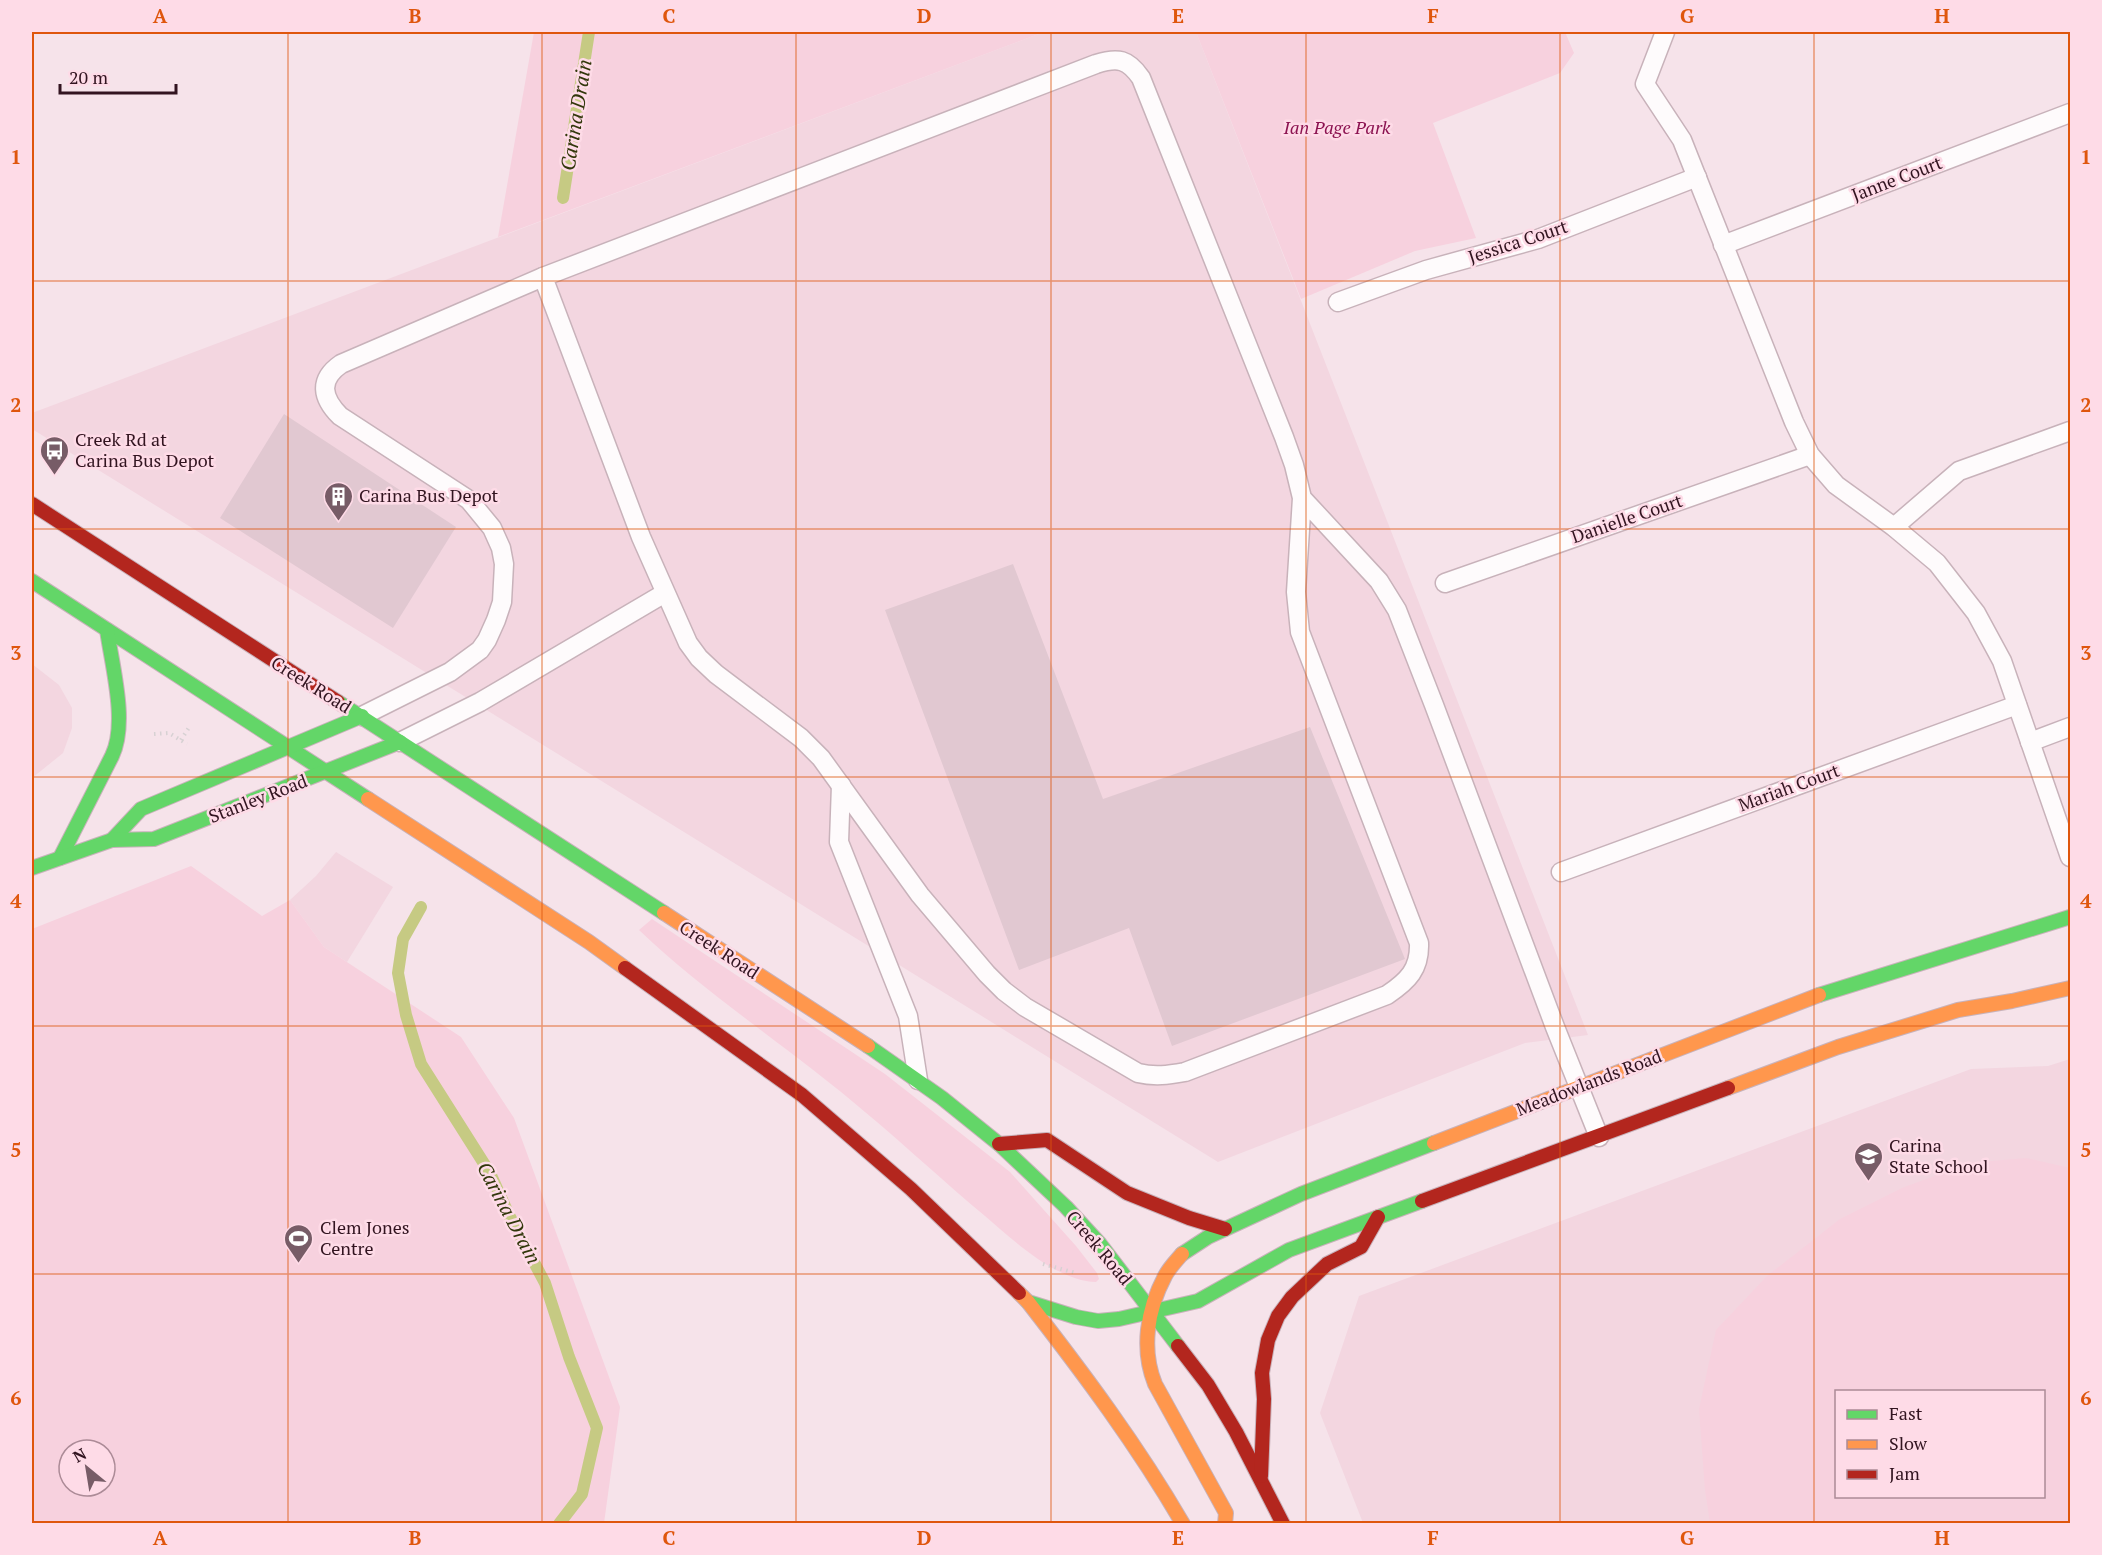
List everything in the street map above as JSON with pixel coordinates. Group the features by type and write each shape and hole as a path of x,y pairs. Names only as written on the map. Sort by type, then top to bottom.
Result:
{"main road":[{"name":"Creek Road","path":"32,504 362,716 918,1080 999,1144 1066,1207 1100,1244 1208,1385 1283,1524"},
{"path":"32,581 589,942 802,1095 912,1189 1028,1302 1103,1399 1183,1524"},
{"path":"60,858 119,740 120,724 107,630"},
{"name":"Stanley Road","path":"112,840 141,809 362,716"},
{"name":"Stanley Road","path":"32,868 112,840 154,838 400,742"},
{"name":"Meadowlands Road","path":"1225,1524 1226,1513 1149,1369 1146,1340 1151,1312 1165,1275 1184,1252 1225,1228 1301,1194 1817,996 2070,917"},
{"path":"1028,1302 1076,1317 1098,1321 1119,1319 1198,1301 1289,1250 1599,1137 1751,1078 1905,1025 1958,1010 2070,988"},
{"path":"999,1144 1047,1140 1127,1193 1190,1218 1225,1228"},
{"path":"1261,1480 1264,1399 1262,1373 1268,1340 1278,1316 1300,1288 1327,1264 1361,1247 1378,1217"}],"lane":[{"path":"1665,32 1645,84 1682,140 1794,422 1810,455 1836,485 1937,563 1977,613 2002,661 2070,858"},
{"path":"362,716 450,672 480,650 496,620 502,602 504,564 501,548 492,528 469,500 340,416 330,406 324,387 329,375 341,364 543,277 1096,64 1108,60 1126,61 1141,78 1294,465 1302,498 1296,592 1300,632 1419,943 1419,956 1413,973 1387,995 1185,1072 1165,1076 1138,1073 1024,1007 1004,991 920,895 821,758 801,738 716,674 699,658 688,643 641,537 543,277"},
{"name":"Janne Court","path":"1723,245 2070,113"},
{"name":"Jessica Court","path":"1338,302 1426,270 1538,239 1697,177"},
{"path":"1893,527 1959,471 2070,430"},
{"name":"Danielle Court","path":"1445,583 1810,455"},
{"path":"1302,498 1379,581 1396,610 1599,1137"},
{"path":"400,742 480,702 665,593"},
{"name":"Mariah Court","path":"1561,872 2017,705"},
{"path":"2030,742 2070,727"},
{"path":"841,785 839,842 908,1016 918,1080"}],"path":[{"path":"181,740 191,725"},
{"path":"148,734 169,734 187,744"},
{"path":"1038,1263 1080,1274"}],"shaded area":[{"name":"Carina Bus Depot","path":"1044,32 1196,32 1588,1035 1525,1043 1218,1162 32,429 32,413"},
{"path":"32,664 59,685 72,708 72,728 63,753 32,778"},
{"path":"336,852 393,887 347,962 324,947 290,900 316,876"},
{"name":"Carina State School","path":"2070,1059 2070,1523 1363,1523 1320,1413 1359,1296 1971,1069 2048,1066"}],"green space":[{"path":"534,32 1044,32 498,237"},
{"name":"Ian Page Park","path":"1196,32 1565,32 1574,53 1560,73 1433,123 1476,238 1415,251 1301,299"},
{"name":"Clem Jones Centre","path":"191,866 262,916 290,900 324,947 461,1037 514,1118 620,1407 604,1523 32,1523 32,929"},
{"path":"652,919 885,1074 1010,1172 1076,1246 1099,1279 1096,1282 1066,1275 1023,1248 837,1089 694,978 639,930"},
{"path":"2026,1158 2070,1168 2070,1523 1710,1523 1705,1490 1699,1409 1716,1330 1767,1276 1840,1219 1902,1188 1969,1163"}],"building":[{"name":"Carina Bus Depot","path":"284,414 456,527 393,628 220,518"},
{"path":"1013,564 1103,799 1310,727 1405,959 1172,1046 1129,928 1019,970 885,610"}],"waterway":[{"name":"Carina Drain","path":"563,198 589,32"},
{"name":"Carina Drain","path":"421,907 403,939 398,973 406,1015 421,1064 490,1173 545,1283 569,1357 597,1428 582,1494 559,1524"}],"traffic: fast":[{"path":"32,581 368,799"},
{"path":"60,858 117,743 119,711 107,630"},
{"path":"338,702 664,913"},
{"path":"112,840 141,809 362,716"},
{"path":"32,868 112,840 154,839 400,742"},
{"path":"1819,995 2070,917"},
{"path":"868,1046 942,1098 999,1144 1066,1207 1100,1244 1178,1346"},
{"path":"1182,1254 1208,1237 1301,1194 1434,1143"},
{"path":"1028,1302 1076,1317 1098,1321 1119,1319 1198,1301 1289,1250 1422,1201"}],"traffic: slow":[{"path":"368,799 589,942 625,968"},
{"path":"664,913 868,1046"},
{"path":"1728,1088 1838,1047 1958,1010 2070,988"},
{"path":"1434,1143 1819,995"},
{"path":"1182,1254 1167,1273 1154,1302 1148,1330 1148,1357 1155,1384 1226,1513 1225,1524"},
{"path":"1019,1293 1049,1329 1109,1410 1183,1524"}],"traffic: jam":[{"path":"32,504 338,702"},
{"path":"625,968 802,1095 911,1189 1019,1293"},
{"path":"1422,1201 1728,1088"},
{"path":"999,1144 1047,1140 1127,1193 1189,1218 1225,1229"},
{"path":"1261,1476 1264,1399 1262,1373 1268,1340 1278,1316 1292,1297 1327,1264 1361,1247 1378,1217"},
{"path":"1178,1346 1208,1385 1236,1432 1283,1524"}],"place":[{"name":"Creek Rd at Carina Bus Depot","path":"54,476"},
{"name":"Carina Bus Depot","path":"338,522"},
{"name":"Carina State School","path":"1868,1182"},
{"name":"Clem Jones Centre","path":"299,1264"}]}
